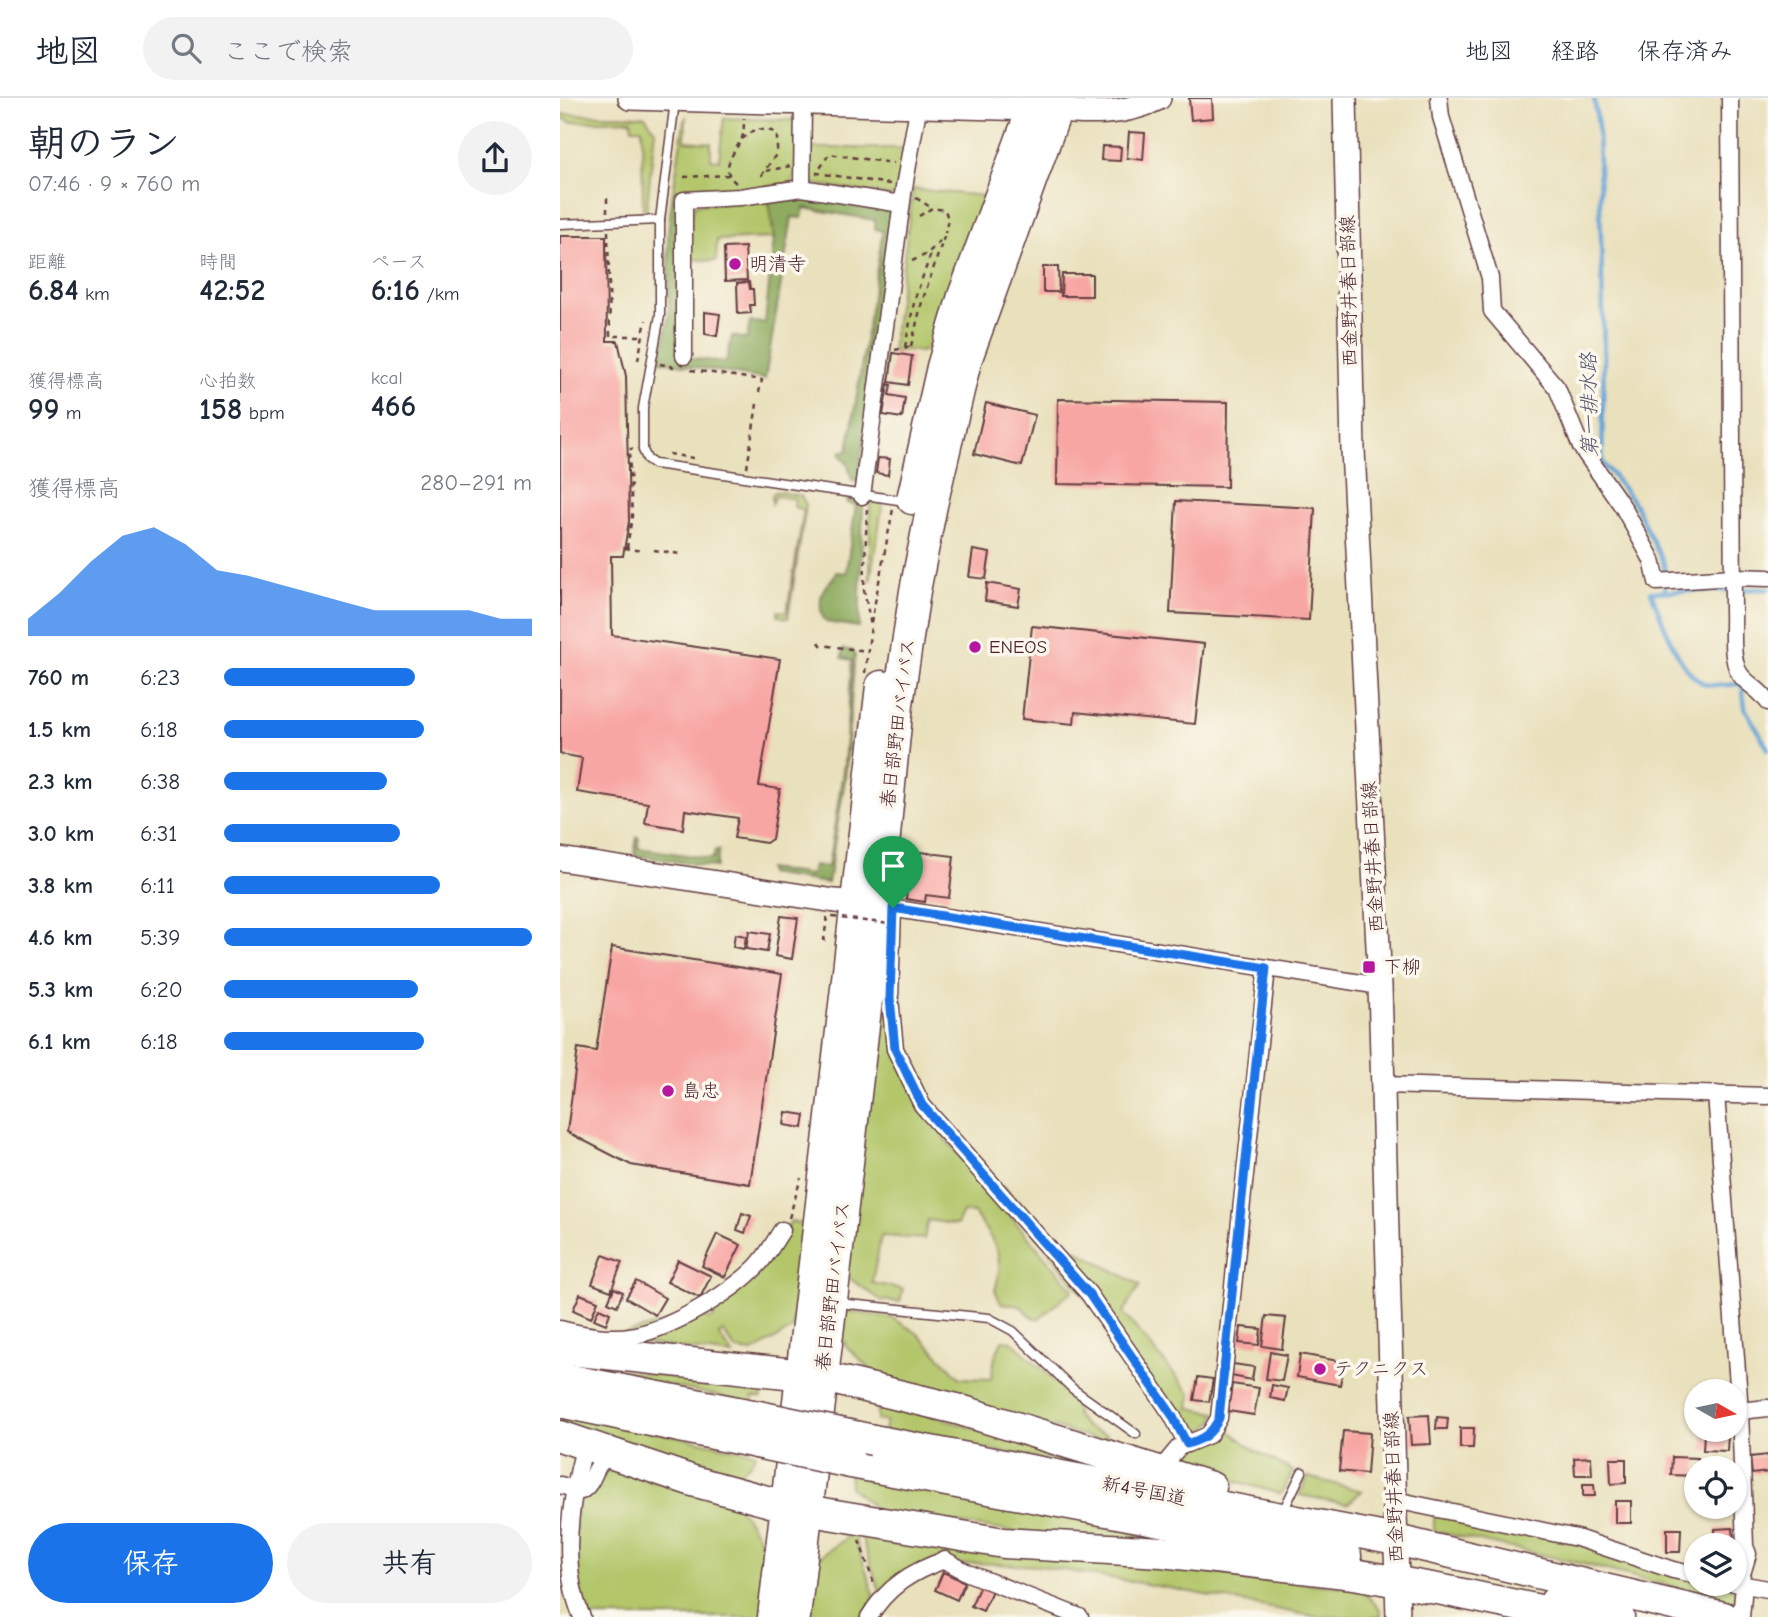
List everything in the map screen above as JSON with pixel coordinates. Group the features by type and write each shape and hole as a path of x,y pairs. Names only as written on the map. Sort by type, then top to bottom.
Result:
{"highway":[{"name":"春日部野田バイパス","path":"811,1375 830,1302 871,912 876,723 896,585 903,501 963,296 1046,104"},
{"name":"春日部野田バイパス","path":"773,1617 796,1508 871,912 915,591 966,361 1046,104"},
{"path":"560,1349 811,1375 957,1409 1246,1496 1352,1519 1397,1563 1573,1617"},
{"name":"新4号国道","path":"560,1378 758,1429 851,1463 1397,1563 1724,1617"},
{"name":"新4号国道","path":"560,1402 758,1429 873,1440 1619,1617"},
{"path":"572,1440 693,1481 796,1508 1004,1543 1162,1552 1354,1574 1397,1563"},
{"name":"春日部野田バイパス","path":"795,1617 796,1508"}],"main road":[{"path":"631,98 803,103 1046,104 1107,112 1159,98"},
{"name":"西金野井春日部線","path":"1345,98 1353,450 1380,985 1398,1617"},
{"path":"560,859 835,901 871,912"}],"street":[{"path":"1439,98 1441,117 1490,278 1492,311 1557,388 1580,447 1623,507 1652,560 1657,582 1733,577 1768,578"},
{"path":"1730,98 1733,611 1737,668 1742,678 1761,692 1768,702"},
{"path":"862,496 909,202 904,187 919,102"},
{"path":"802,188 803,103"},
{"path":"684,356 684,200 740,197 802,188 909,202"},
{"path":"1187,1444 1172,1415 1089,1294 922,1105 895,1049 890,998 871,912 1380,985"},
{"path":"1159,1471 1179,1447 1209,1435 1219,1418 1266,968"},
{"path":"1383,1085 1768,1096"},
{"path":"1716,1094 1738,1379"},
{"path":"560,1329 601,1337 636,1335 684,1317 746,1277 759,1265 782,1230"},
{"path":"1747,1410 1768,1408"},
{"path":"572,1440 566,1487 565,1572 573,1604 582,1617"},
{"path":"1741,1442 1745,1533"},
{"path":"566,1487 581,1491 588,1488 595,1469 603,1460 609,1457 622,1458"},
{"path":"1395,1500 1577,1538 1684,1572"},
{"path":"869,1617 880,1600 903,1579 945,1560 968,1573 1080,1617"},
{"path":"1747,1585 1768,1589"},
{"path":"1740,1596 1741,1617"}],"lane":[{"path":"676,99 660,220 660,315 643,408 643,450 647,459 654,464 903,501"},
{"path":"560,224 660,220"},
{"path":"830,1302 989,1318 1013,1331 1073,1389 1136,1434"},
{"path":"1286,1505 1302,1472"}],"path":[{"path":"742,139 745,114"},
{"path":"744,185 734,183 730,175 728,162 732,151 756,129 772,131 777,136 777,153 766,171 751,184"},
{"path":"898,164 829,154 817,173 904,187"},
{"path":"766,171 802,165"},
{"path":"684,177 730,175"},
{"path":"607,198 608,216"},
{"path":"888,351 912,346 922,302 945,234 947,214 940,208 909,202"},
{"path":"919,216 932,208"},
{"path":"608,231 611,336 643,336"},
{"path":"905,348 915,298 932,251 945,234"},
{"path":"912,261 932,251"},
{"path":"638,360 646,320"},
{"path":"659,364 762,380 759,392"},
{"path":"746,471 757,404"},
{"path":"636,449 629,449 632,516 626,548 642,551"},
{"path":"871,626 903,501"},
{"path":"654,550 680,554"},
{"path":"819,642 821,645 867,651"},
{"path":"827,915 824,940 829,941 871,912"},
{"path":"859,1540 880,1600"}],"green space":[{"path":"560,114 645,116 655,130 646,214 634,214 643,212 642,128 632,128 631,120 569,122 568,119 560,120"},
{"path":"686,118 685,141 711,143 711,159 719,160 724,118 796,120 796,176 791,183 740,192 673,193"},
{"path":"808,148 905,148 898,193 893,196 814,184 808,177"},
{"path":"913,189 984,196 936,343 921,352 892,352"},
{"path":"673,193 680,193 680,272 687,358 726,362 732,336 747,339 750,322 765,323 774,238 769,200 799,194 892,208 896,213 858,481 852,480 848,465 840,454 841,451 848,451 883,231 875,229 875,220 804,208 802,218 792,217 765,379 660,361 669,317 668,231"},
{"path":"768,199 774,238 717,240 716,261 690,259 690,220 695,205"},
{"path":"776,491 801,496 806,505 788,618 778,616 778,611 787,612 804,510 794,507 795,499 776,496 772,503 772,495"},
{"path":"848,499 863,501 859,627 826,622 821,610 825,587 836,572 846,573 856,505 847,503"},
{"path":"870,502 883,502 870,581"},
{"path":"843,649 855,654 845,779 828,883 768,874 767,869 811,875 813,865 828,867 844,765 852,660 842,658"},
{"path":"637,837 638,848 713,859 715,850 719,850 716,867 634,855"},
{"path":"885,931 897,1041 943,1136 1073,1290 1039,1319 1032,1317 1020,1306 1001,1303 995,1290 999,1267 996,1249 974,1213 963,1212 957,1225 928,1220 924,1239 881,1236 872,1283 903,1289 900,1302 881,1300 846,1276"},
{"path":"1004,1186 1039,1230 1140,1285 1123,1313 1191,1394 1189,1408 1216,1413 1213,1422 1194,1439 1001,1189"},
{"path":"791,1221 808,1225 792,1329 753,1352 736,1350 723,1332 719,1335 733,1355 605,1339 700,1313 710,1320 714,1317 711,1314 712,1306 765,1262"},
{"path":"842,1311 893,1318 917,1333 960,1378 991,1379 995,1357 1002,1340 1011,1341 1074,1402 1077,1417 1086,1427 1107,1435 1105,1442 877,1376 845,1345 846,1342 838,1341"},
{"path":"560,1363 756,1387 762,1398 753,1397 752,1403"},
{"path":"878,1400 1137,1476 884,1431 886,1421 877,1420"},
{"path":"560,1412 756,1453 750,1464 728,1481 560,1431"},
{"path":"1220,1423 1254,1450 1293,1471 1281,1494 1170,1462"},
{"path":"609,1469 737,1504 765,1546 771,1548 763,1617 590,1617 573,1580 577,1496 591,1492 601,1472"},
{"path":"849,1472 1187,1538 1057,1538 879,1512 850,1487"},
{"path":"1308,1477 1362,1491 1347,1504 1299,1495"},
{"path":"1434,1514 1568,1541 1684,1576 1684,1590 1584,1564 1434,1531"},
{"path":"853,1533 874,1594 873,1601 863,1617 807,1617 814,1555 821,1556"},
{"path":"860,1533 1361,1589 1380,1609 1381,1617 1317,1617 1039,1566 974,1563 960,1565 944,1556 880,1592"},
{"path":"1708,1596 1737,1596 1731,1602"}],"building":[{"path":"1189,98 1212,98 1213,118 1191,120"},
{"path":"1129,132 1145,133 1143,160 1127,158"},
{"path":"1102,146 1121,147 1120,161 1101,160"},
{"path":"560,236 606,236 607,341 618,341 626,376 629,521 623,556 611,556 612,635 780,659 759,786 780,789 772,839 766,843 734,838 738,818 685,810 683,829 645,823 648,803 577,792 582,758 560,754"},
{"name":"明清寺","path":"745,247 747,280 725,281 724,248"},
{"path":"1043,267 1058,267 1059,292 1043,292"},
{"path":"1062,274 1092,274 1092,296 1061,296"},
{"path":"749,282 750,289 753,289 754,305 750,305 751,313 738,314 737,283"},
{"path":"705,312 720,314 717,336 705,334"},
{"path":"893,353 912,356 908,385 889,382"},
{"path":"888,384 891,385 889,395 905,398 902,418 883,415"},
{"path":"1058,399 1228,402 1227,487 1057,484"},
{"path":"986,403 1035,415 1022,466 974,454"},
{"path":"878,458 890,459 888,475 876,473"},
{"path":"1176,501 1315,508 1309,620 1170,613"},
{"path":"973,550 990,553 986,579 969,577"},
{"path":"987,583 1021,589 1018,606 985,601"},
{"path":"1032,626 1204,644 1195,724 1075,712 1074,724 1022,719"},
{"path":"912,851 954,856 949,898 926,895 925,902 906,899"},
{"path":"781,916 798,918 792,959 775,956"},
{"path":"749,931 770,934 767,952 746,949"},
{"path":"735,934 746,936 744,949 733,947"},
{"name":"島忠","path":"612,947 782,974 750,1184 631,1165 567,1132 578,1048 596,1051"},
{"path":"786,1112 805,1115 803,1128 784,1125"},
{"path":"742,1213 751,1216 745,1233 737,1230"},
{"path":"717,1234 741,1245 725,1277 702,1266"},
{"path":"603,1255 622,1262 611,1291 592,1284"},
{"path":"678,1260 711,1276 700,1298 667,1282"},
{"path":"636,1281 665,1298 655,1315 626,1298"},
{"path":"614,1288 623,1292 617,1306 608,1302"},
{"path":"580,1294 598,1301 591,1318 573,1310"},
{"path":"599,1308 610,1313 606,1324 594,1319"},
{"path":"1266,1316 1286,1318 1282,1349 1262,1346"},
{"path":"1241,1327 1261,1329 1259,1345 1239,1343"},
{"path":"1270,1352 1287,1355 1282,1381 1266,1379"},
{"name":"テクニクス","path":"1300,1354 1344,1362 1340,1385 1297,1377"},
{"path":"1233,1364 1254,1367 1252,1380 1231,1376"},
{"path":"1198,1377 1213,1379 1209,1402 1194,1400"},
{"path":"1232,1384 1259,1388 1254,1415 1228,1411"},
{"path":"1272,1385 1288,1388 1285,1401 1270,1398"},
{"path":"1429,1415 1431,1444 1411,1445 1409,1416"},
{"path":"1437,1417 1448,1418 1447,1429 1436,1429"},
{"path":"1460,1428 1474,1428 1473,1448 1460,1448"},
{"path":"1343,1431 1370,1433 1367,1474 1339,1471"},
{"path":"1703,1442 1728,1442 1727,1451 1703,1450"},
{"path":"1768,1455 1768,1472 1752,1474 1750,1457"},
{"path":"1591,1457 1592,1475 1575,1475 1574,1458"},
{"path":"1672,1457 1684,1457 1684,1476 1671,1475"},
{"path":"1610,1459 1626,1459 1626,1483 1611,1484"},
{"path":"1583,1484 1594,1484 1595,1496 1583,1496"},
{"path":"1615,1501 1631,1501 1631,1523 1615,1523"},
{"path":"1733,1528 1733,1533 1715,1533 1715,1529"},
{"path":"1667,1529 1681,1529 1680,1552 1667,1552"},
{"path":"943,1572 965,1582 957,1600 935,1590"},
{"path":"981,1583 993,1588 983,1611 971,1606"}],"waterway":[{"name":"第一排水路","path":"1594,98 1598,126 1604,354 1602,462 1633,501 1664,564 1665,590"},
{"name":"第一排水路","path":"1768,589 1651,592 1671,642 1685,667 1703,683 1742,684 1745,708 1768,749"}],"place":[{"name":"明清寺","path":"735,264"},
{"name":"ENEOS","path":"975,647"},
{"name":"下柳","path":"1369,967"},
{"name":"島忠","path":"668,1091"},
{"name":"テクニクス","path":"1320,1369"}],"route":[{"path":"893,908 1266,968 1219,1418 1209,1435 1187,1444 1172,1415 1089,1294 922,1105 895,1049 890,998 893,908"}]}
